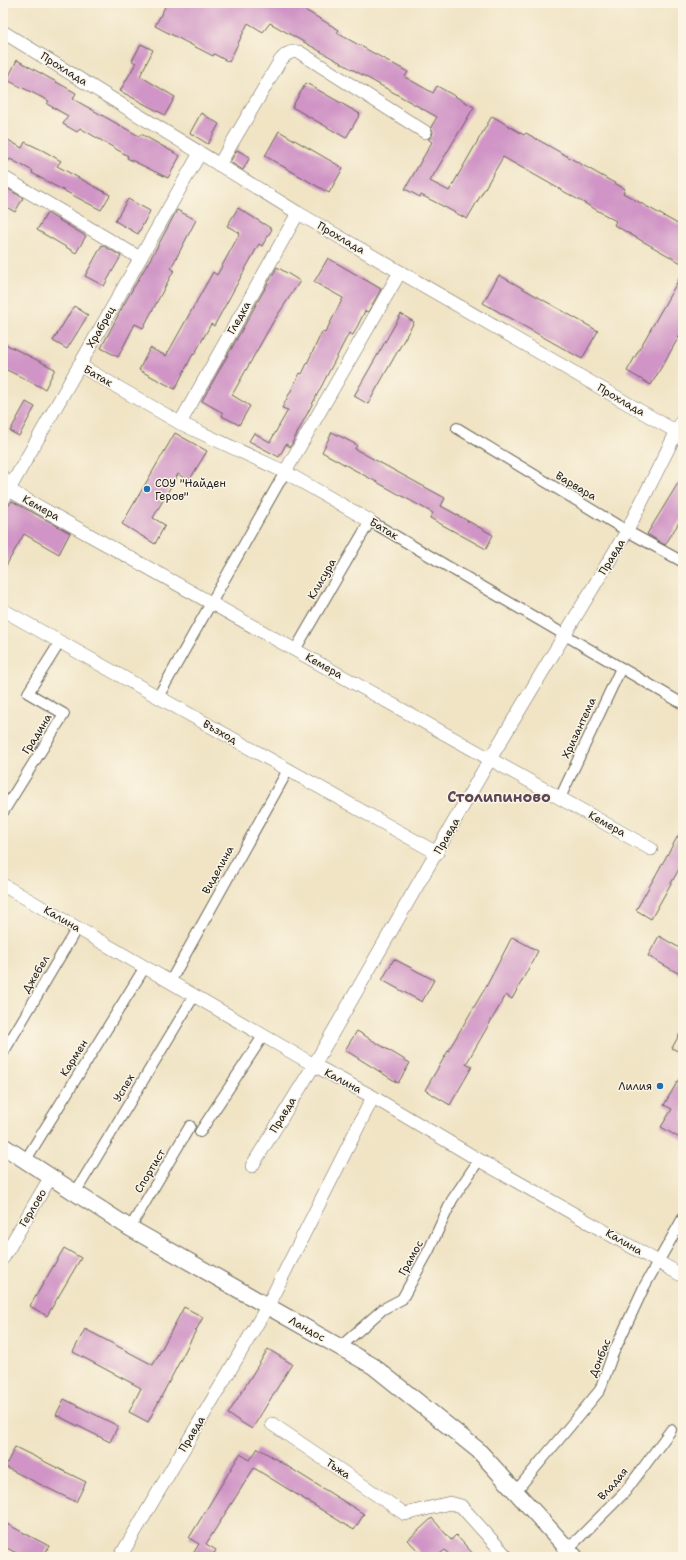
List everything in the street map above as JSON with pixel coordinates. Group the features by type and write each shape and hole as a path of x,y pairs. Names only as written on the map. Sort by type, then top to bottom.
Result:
{"street":[{"name":"Прохлада","path":"4,34 298,213 679,433"},
{"path":"219,165 280,61 286,54 293,51 298,52 425,132"},
{"name":"Храбрец","path":"6,495 200,154"},
{"path":"3,177 140,258"},
{"name":"Гледка","path":"180,424 298,213"},
{"path":"158,697 400,272"},
{"name":"Батак","path":"79,365 180,424 285,472 683,704"},
{"name":"Правда","path":"252,1166 314,1065 490,759 628,531 679,433 683,419"},
{"name":"Варвара","path":"457,428 628,531 683,562"},
{"name":"Кемера","path":"3,477 6,495 212,603 651,849"},
{"name":"Клисура","path":"295,650 370,521"},
{"name":"Възход","path":"3,610 437,853"},
{"name":"Градина","path":"3,812 64,714 28,693 60,642"},
{"name":"Хризантема","path":"560,798 621,668"},
{"name":"Виделина","path":"170,982 288,770"},
{"name":"Калина","path":"3,885 263,1036 373,1097 479,1160 683,1276"},
{"name":"Джебел","path":"3,1053 77,928"},
{"name":"Кармен","path":"24,1160 145,967"},
{"name":"Успех","path":"75,1193 194,996"},
{"path":"200,1132 263,1036"},
{"name":"Правда","path":"120,1557 267,1307 373,1097"},
{"name":"Спортист","path":"130,1228 190,1126"},
{"name":"Ландос","path":"3,1146 50,1178 130,1228 373,1366 478,1450 572,1553"},
{"name":"Грамос","path":"340,1347 383,1309 402,1298 429,1250 452,1200 479,1160"},
{"name":"Герлово","path":"3,1258 50,1178"},
{"name":"Донбас","path":"516,1491 600,1390 612,1356 658,1261 683,1218"},
{"name":"Тъжа","path":"272,1424 405,1514 450,1503 461,1506 508,1557"},
{"name":"Владая","path":"572,1553 625,1492 671,1430"}],"building":[{"path":"167,3 293,3 339,30 337,33 408,72 405,77 433,93 437,86 474,107 430,181 449,191 492,116 524,135 526,133 625,189 623,193 683,227 683,264 614,225 616,221 503,157 467,219 421,195 420,197 405,189 432,142 428,139 432,136 433,132 431,127 437,117 270,23 263,32 248,23 229,62 214,54 213,56 155,26"},
{"path":"141,44 153,50 140,76 175,97 165,115 120,91 136,63 132,61"},
{"path":"17,60 76,93 73,99 139,136 141,134 180,156 168,178 127,158 128,156 80,128 77,132 63,124 68,116 47,104 49,101 7,80"},
{"path":"306,83 360,114 346,138 292,107"},
{"path":"201,113 219,124 208,144 190,133"},
{"path":"279,131 343,168 329,193 265,156"},
{"path":"3,137 22,148 25,142 44,151 61,161 57,166 110,195 101,210 55,186 32,173 33,171 10,159 3,169"},
{"path":"237,150 250,157 243,170 230,162"},
{"path":"3,186 23,198 15,212 3,205"},
{"path":"128,199 150,211 138,234 115,221"},
{"path":"238,208 272,229 262,246 259,244 214,326 211,324 194,355 193,354 175,389 139,370 150,348 166,356 213,272 217,275 240,233 227,226"},
{"path":"177,210 196,220 171,268 174,270 143,328 135,324 118,357 101,348"},
{"path":"47,213 86,236 76,253 37,230"},
{"path":"102,245 121,256 104,286 85,276"},
{"path":"328,258 381,289 368,312 365,311 353,335 349,333 290,447 286,444 279,457 249,441 254,433 270,442 288,410 282,408 300,373 302,374 322,332 325,333 343,298 314,282"},
{"path":"277,267 300,281 273,322 232,395 250,406 239,425 222,416 223,413 202,401"},
{"path":"683,272 683,330 651,385 627,371"},
{"path":"499,275 598,331 582,359 483,303"},
{"path":"74,306 88,315 67,349 53,341"},
{"path":"401,314 414,322 368,404 354,396"},
{"path":"3,343 55,369 45,389 3,368"},
{"path":"26,402 35,407 19,436 10,431"},
{"path":"332,432 357,445 355,449 445,498 441,506 493,535 486,549 430,518 433,513 322,452"},
{"path":"175,433 207,451 189,481 178,474 153,518 165,525 155,544 122,524"},
{"path":"683,475 683,516 665,545 647,534"},
{"path":"12,501 70,533 59,554 24,534 3,571 3,513"},
{"path":"683,827 683,862 651,919 636,910"},
{"path":"659,936 683,950 683,976 648,956"},
{"path":"512,937 538,951 512,999 506,995 466,1064 472,1067 450,1105 425,1090 487,985"},
{"path":"394,959 434,980 422,1002 382,980"},
{"path":"683,1028 683,1054 672,1048"},
{"path":"357,1031 410,1063 398,1083 345,1050"},
{"path":"683,1072 683,1140 661,1127 672,1109 664,1105"},
{"path":"64,1248 81,1258 47,1316 30,1306"},
{"path":"184,1307 203,1317 148,1422 129,1412 141,1388 73,1352 85,1329 153,1365"},
{"path":"268,1349 292,1364 252,1429 228,1414"},
{"path":"64,1399 118,1426 110,1442 56,1415"},
{"path":"15,1447 86,1482 76,1502 5,1467"},
{"path":"258,1448 364,1514 354,1530 254,1468 206,1544 216,1550 212,1557 191,1557 199,1544 189,1538 240,1454 250,1460"},
{"path":"432,1518 451,1540 456,1535 476,1557 451,1557 445,1550 436,1557 413,1557 419,1552 408,1540"},
{"path":"3,1522 49,1546 43,1557 24,1557 3,1546"}],"place":[{"name":"СОУ \"Найден Геров\"","path":"147,489"},
{"name":"Лилия","path":"660,1086"}],"district":[{"name":"Столипиново","path":"499,797"}]}
